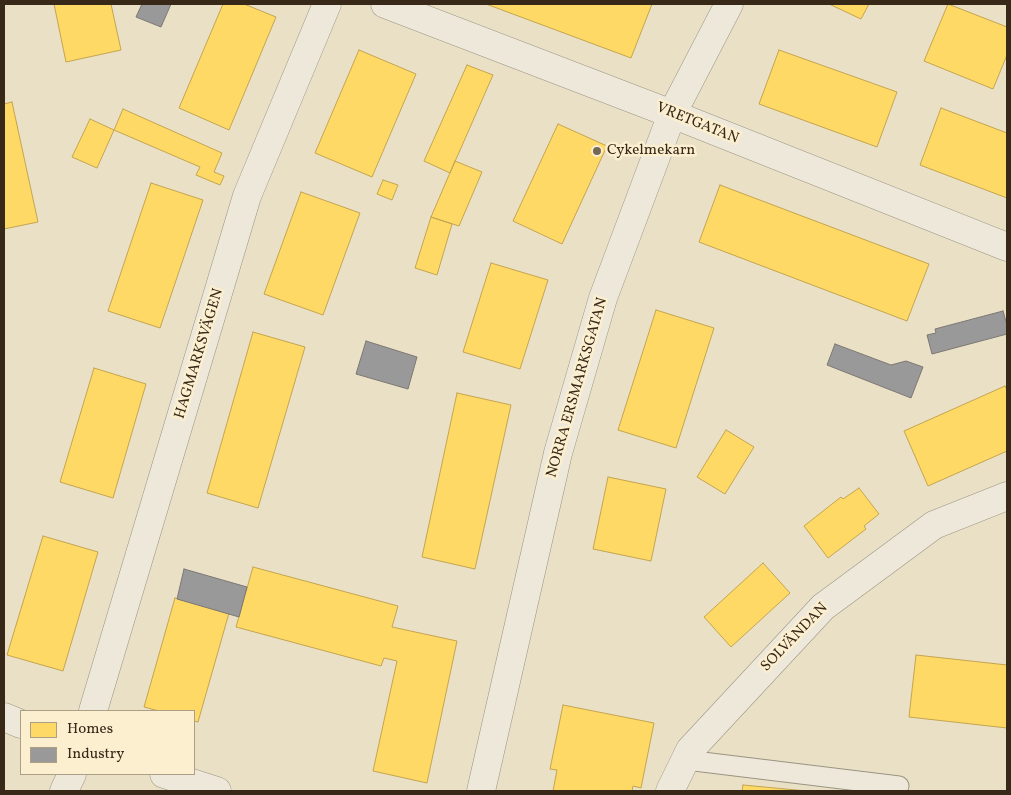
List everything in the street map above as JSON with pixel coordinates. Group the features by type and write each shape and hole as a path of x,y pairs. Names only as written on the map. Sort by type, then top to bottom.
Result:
{"street":[{"name":"HAGMARKSVÄGEN","path":"93,710 247,196 327,4"},
{"name":"VRETGATAN","path":"385,4 672,114 1007,247"},
{"name":"NORRA ERSMARKSGATAN","path":"481,791 558,452 603,298 672,114 729,4"},
{"name":"SOLVÄNDAN","path":"670,791 690,750 823,607 934,525 1007,496"},
{"path":"4,717 20,724"},
{"path":"64,791 72,775"},
{"path":"167,775 217,791"}],"lane":[{"path":"686,760 899,786"}],"building: Homes":[{"path":"54,4 111,4 121,50 66,62"},
{"path":"223,4 244,4 276,17 229,130 179,108"},
{"path":"486,4 652,4 631,58"},
{"path":"829,4 869,4 861,19"},
{"path":"948,4 1007,27 1007,55 993,89 924,61"},
{"path":"359,50 416,74 372,177 315,153"},
{"path":"779,50 897,92 877,147 759,104"},
{"path":"467,65 493,75 450,173 424,161"},
{"path":"12,102 38,222 4,229 4,104"},
{"path":"941,108 1007,133 1007,198 920,165"},
{"path":"123,109 222,153 214,172 224,176 220,185 196,175 200,167 114,130"},
{"path":"90,119 114,130 97,168 72,157"},
{"path":"558,124 607,146 562,244 513,221"},
{"path":"455,161 482,172 459,226 431,217"},
{"path":"383,180 398,185 392,200 377,194"},
{"path":"151,183 203,200 160,328 108,311"},
{"path":"720,185 929,264 907,321 699,242"},
{"path":"301,192 360,213 323,315 264,294"},
{"path":"431,217 452,224 437,275 415,268"},
{"path":"491,263 548,280 520,369 463,352"},
{"path":"656,310 714,328 676,448 618,430"},
{"path":"253,332 305,347 258,508 207,493"},
{"path":"94,368 146,384 113,498 60,482"},
{"path":"1005,386 1007,390 1007,451 928,486 904,431"},
{"path":"457,393 511,405 475,569 422,557"},
{"path":"726,430 754,447 725,494 697,477"},
{"path":"608,477 666,489 651,561 593,549"},
{"path":"859,488 879,514 864,526 866,529 828,558 804,526 841,497 843,499"},
{"path":"43,536 98,552 63,671 7,655"},
{"path":"763,563 790,593 731,647 704,617"},
{"path":"253,567 398,606 392,627 457,641 427,783 373,771 397,661 384,658 381,666 236,627"},
{"path":"175,598 229,613 198,722 195,721 195,710 155,710 144,707"},
{"path":"916,655 1007,665 1007,728 909,717"},
{"path":"563,705 654,723 641,788 633,786 632,791 553,791 557,770 550,769"},
{"path":"743,785 807,791 742,791"}],"building: Industry":[{"path":"142,4 171,4 161,27 136,17"},
{"path":"1003,311 1007,325 1007,334 932,354 927,335 936,333 935,329"},
{"path":"366,341 417,357 408,389 356,374"},
{"path":"835,344 891,365 906,361 923,367 911,398 827,365"},
{"path":"184,569 247,587 239,617 177,599"}],"place":[{"name":"Cykelmekarn","path":"597,151"}]}
